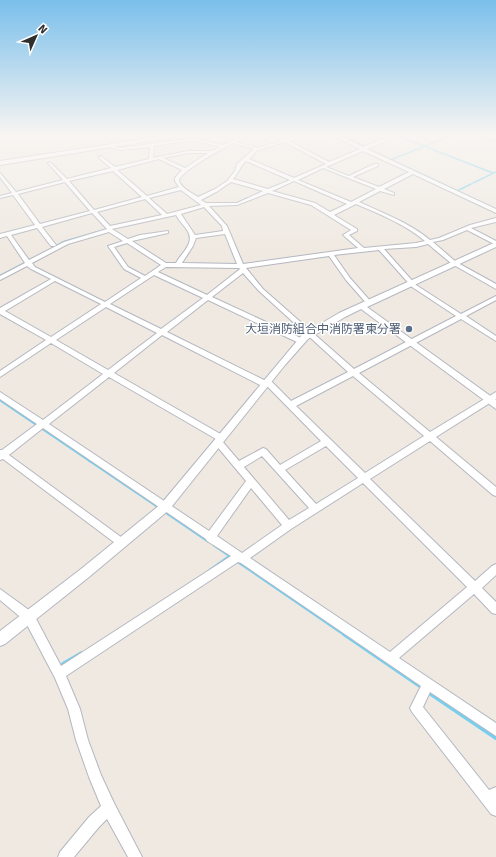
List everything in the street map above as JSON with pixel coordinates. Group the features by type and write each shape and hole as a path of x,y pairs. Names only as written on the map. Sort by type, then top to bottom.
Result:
{"street":[{"path":"1,175 53,245"},
{"path":"61,175 110,229 165,265"},
{"path":"0,197 90,175"},
{"path":"121,175 165,216"},
{"path":"180,175 177,178 177,181 182,188 205,205 224,226 228,232 242,268 261,290 354,373 496,492"},
{"path":"198,199 223,186 235,175"},
{"path":"285,175 391,218 420,234 454,263 496,288"},
{"path":"0,278 66,243 110,229 205,205 237,204 304,175"},
{"path":"345,175 392,194"},
{"path":"350,177 354,175"},
{"path":"331,214 408,175"},
{"path":"419,175 496,212"},
{"path":"230,180 313,204 355,230 346,235 363,250"},
{"path":"0,236 182,188"},
{"path":"178,213 180,220 193,237 191,246 178,265"},
{"path":"1,371 165,265 242,268 331,254 429,242 441,239 467,228 496,220"},
{"path":"467,228 496,243"},
{"path":"145,278 126,268 111,246 127,240 166,232"},
{"path":"193,237 228,232"},
{"path":"8,234 28,263 55,279 266,383 328,441 496,609"},
{"path":"0,639 122,543 165,507 266,383 301,341 309,334 365,304 496,243"},
{"path":"381,249 411,283 496,339"},
{"path":"59,674 288,526 431,437 494,400 411,343 365,304 331,254"},
{"path":"122,543 1,455 207,297 242,268"},
{"path":"153,272 301,341"},
{"path":"0,311 55,279"},
{"path":"291,405 496,298"},
{"path":"0,311 108,373 219,440 238,466 288,526"},
{"path":"0,395 40,425 391,658 496,730"},
{"path":"280,469 328,441"},
{"path":"238,466 263,451 315,509"},
{"path":"210,538 251,481"},
{"path":"391,658 496,568"},
{"path":"0,594 29,617 59,674 74,709 82,740 95,777 109,808 135,857"},
{"path":"428,684 416,708 494,801"},
{"path":"65,857 94,822 109,808"}],"waterway":[{"path":"424,175 457,191"},
{"path":"473,183 490,175"},
{"path":"457,191 471,184"},
{"path":"457,191 496,209"},
{"path":"223,203 237,203 247,198"},
{"path":"51,249 63,242 105,230"},
{"path":"0,276 27,262"},
{"path":"0,400 90,461"},
{"path":"89,460 160,508"},
{"path":"164,511 208,541"},
{"path":"214,545 233,558"},
{"path":"209,571 230,556"},
{"path":"237,561 345,635"},
{"path":"344,634 423,688"},
{"path":"63,664 82,653"},
{"path":"428,692 496,738"}],"place":[{"name":"大垣消防組合中消防署東分署","path":"409,329"}]}
